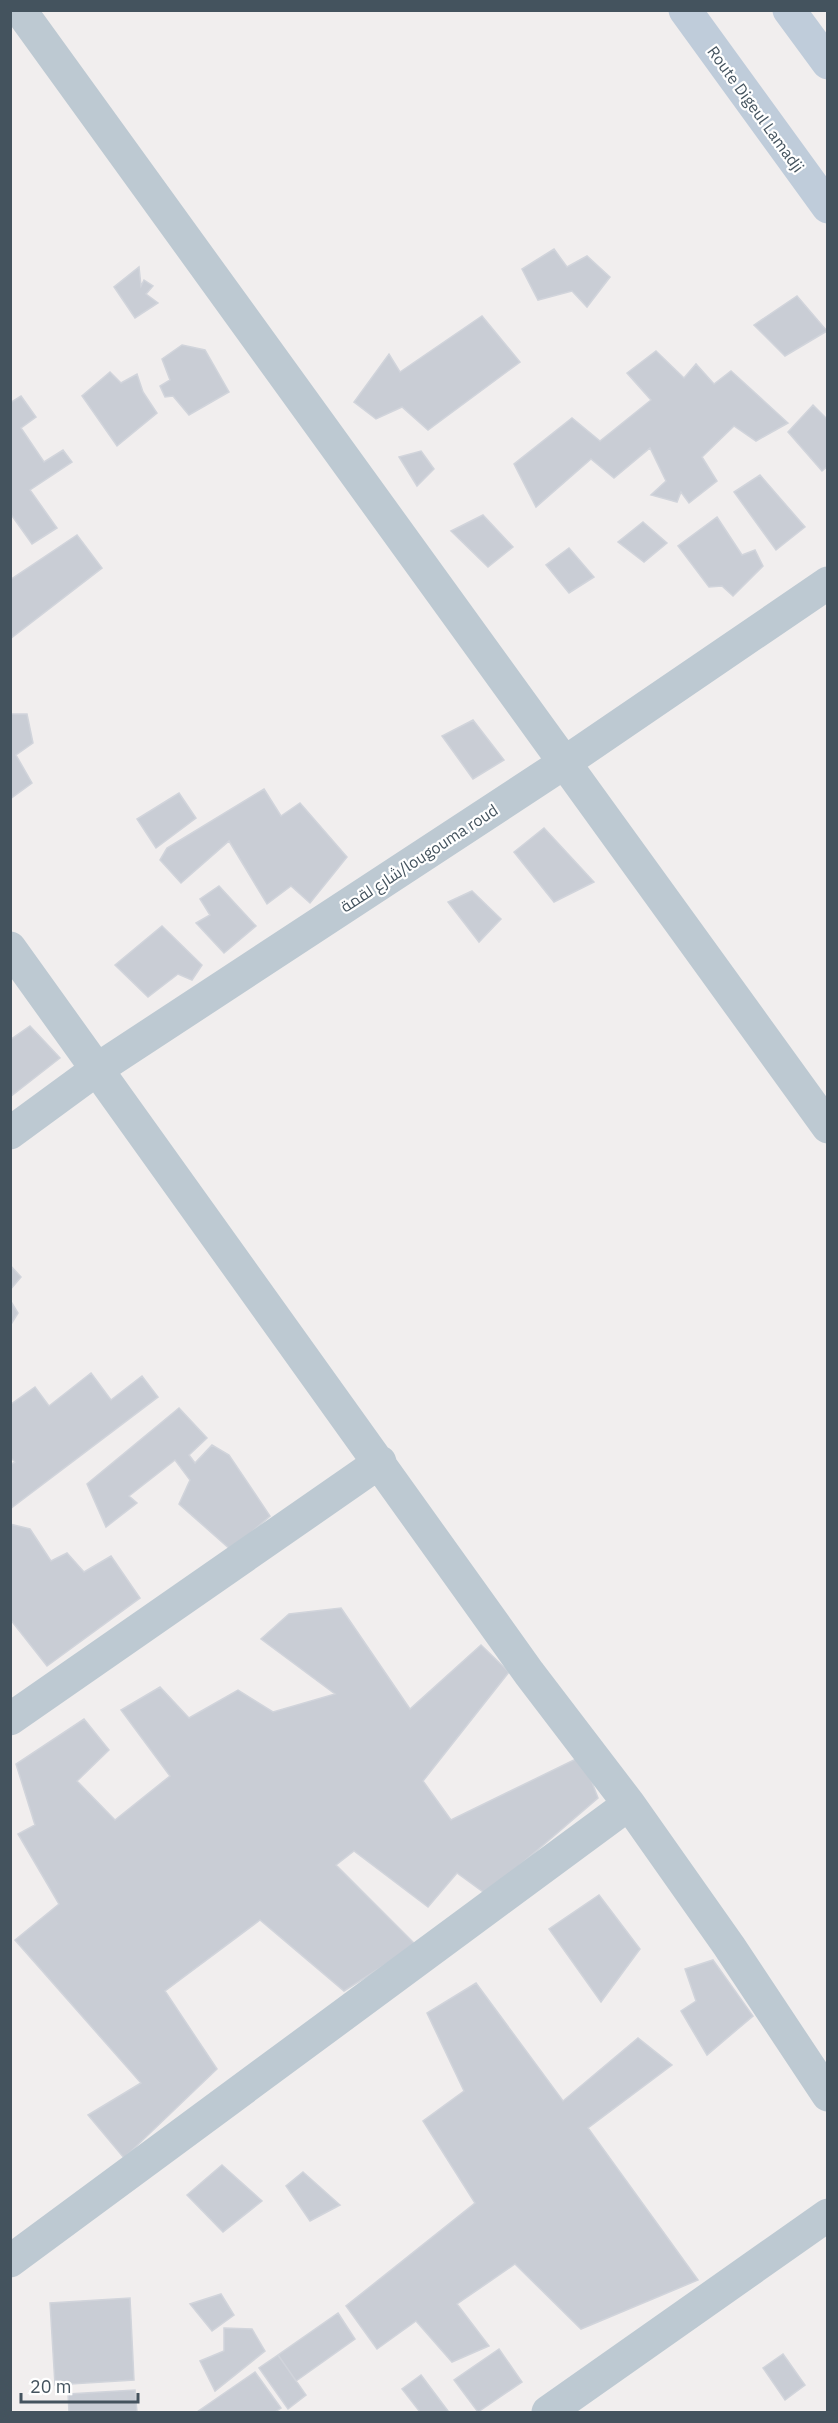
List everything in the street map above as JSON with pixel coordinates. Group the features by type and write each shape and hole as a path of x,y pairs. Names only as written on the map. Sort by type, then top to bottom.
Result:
{"main road":[{"name":"Route Digeul Lamadji","path":"685,10 828,207"},
{"path":"789,10 828,63"}],"street":[{"path":"20,10 828,1127"},
{"name":"شارع لقمة/lougouma roud","path":"10,1133 96,1070 564,763 828,583"},
{"path":"10,948 529,1673 629,1804 729,1946 828,2095"},
{"path":"10,1719 380,1462"},
{"path":"10,2261 629,1804"},
{"path":"548,2412 828,2215"}],"building":[{"path":"554,249 567,267 587,256 610,277 587,307 572,291 538,300 522,269"},
{"path":"139,267 141,286 144,280 153,286 146,294 158,303 135,318 114,287"},
{"path":"797,296 827,331 785,356 754,325"},
{"path":"482,316 520,362 428,430 402,407 376,419 354,402 389,354 400,372"},
{"path":"182,345 205,350 229,392 189,415 173,396 165,397 160,386 170,380 162,359"},
{"path":"656,351 684,378 696,364 714,384 731,371 788,423 756,441 734,426 702,457 717,481 689,503 681,492 677,502 651,495 666,481 650,448 614,478 591,459 536,507 514,464 572,418 600,441 651,400 627,373"},
{"path":"110,372 121,383 137,374 143,392 157,413 117,446 82,396"},
{"path":"21,396 36,417 21,428 44,462 63,450 72,462 30,490 57,528 32,544 10,513 10,403"},
{"path":"813,405 828,420 828,466 822,471 788,432"},
{"path":"421,451 434,469 417,486 399,457"},
{"path":"760,475 805,527 776,550 734,492"},
{"path":"483,515 513,547 488,567 451,531"},
{"path":"717,517 742,555 755,550 763,566 733,596 722,586 709,587 678,546"},
{"path":"643,522 667,543 644,562 618,542"},
{"path":"77,535 102,568 10,639 10,580"},
{"path":"569,548 594,577 569,593 546,565"},
{"path":"10,714 27,714 33,743 16,755 32,783 10,799"},
{"path":"473,720 504,760 473,779 442,736"},
{"path":"264,789 281,816 300,803 347,857 310,903 291,886 267,904 229,841 181,883 160,860 167,848"},
{"path":"179,793 196,818 156,848 137,819"},
{"path":"544,828 594,882 554,902 514,852"},
{"path":"219,886 256,926 224,953 196,923 210,915 200,899"},
{"path":"472,891 501,919 479,942 448,902"},
{"path":"162,926 202,965 192,980 178,974 148,997 115,965"},
{"path":"30,1026 60,1058 10,1097 10,1040"},
{"path":"10,1265 21,1277 10,1290"},
{"path":"10,1300 18,1313 10,1326"},
{"path":"91,1373 111,1400 142,1376 158,1397 10,1509 10,1465 15,1462 10,1457 10,1405 35,1387 49,1406"},
{"path":"179,1408 207,1438 189,1455 195,1463 212,1445 229,1455 270,1516 231,1550 179,1504 190,1480 175,1460 129,1496 137,1503 106,1527 87,1484"},
{"path":"10,1524 30,1529 51,1561 67,1553 84,1572 111,1556 140,1598 47,1666 10,1619"},
{"path":"341,1608 410,1709 481,1645 509,1672 423,1781 451,1820 582,1756 598,1798 486,1894 457,1873 428,1907 354,1851 336,1865 416,1945 344,1991 260,1920 165,1991 217,2069 124,2158 88,2115 141,2083 15,1940 59,1904 18,1834 35,1825 16,1764 84,1719 109,1750 77,1781 115,1820 170,1776 121,1710 160,1687 189,1718 238,1690 273,1712 335,1694 261,1639 289,1614"},
{"path":"599,1895 640,1949 601,2002 549,1929"},
{"path":"713,1960 753,2016 707,2055 681,2011 696,2001 685,1969"},
{"path":"476,1983 563,2101 638,2038 672,2065 588,2128 698,2280 581,2329 515,2264 457,2304 489,2346 452,2362 416,2321 377,2349 346,2306 475,2203 423,2121 464,2091 427,2013"},
{"path":"222,2165 262,2201 223,2232 187,2195"},
{"path":"303,2172 340,2205 310,2221 286,2186"},
{"path":"221,2294 234,2315 212,2331 190,2304"},
{"path":"130,2298 134,2380 55,2385 50,2303"},
{"path":"338,2313 355,2339 296,2381 278,2355"},
{"path":"224,2328 252,2329 265,2351 215,2391 200,2361 224,2351"},
{"path":"499,2349 522,2382 478,2412 454,2380"},
{"path":"783,2354 805,2385 785,2400 763,2368"},
{"path":"278,2355 306,2395 288,2409 259,2368"},
{"path":"255,2372 281,2408 275,2412 197,2412"},
{"path":"421,2375 448,2411 420,2412 402,2389"},
{"path":"135,2390 137,2412 69,2412 68,2394"}]}
